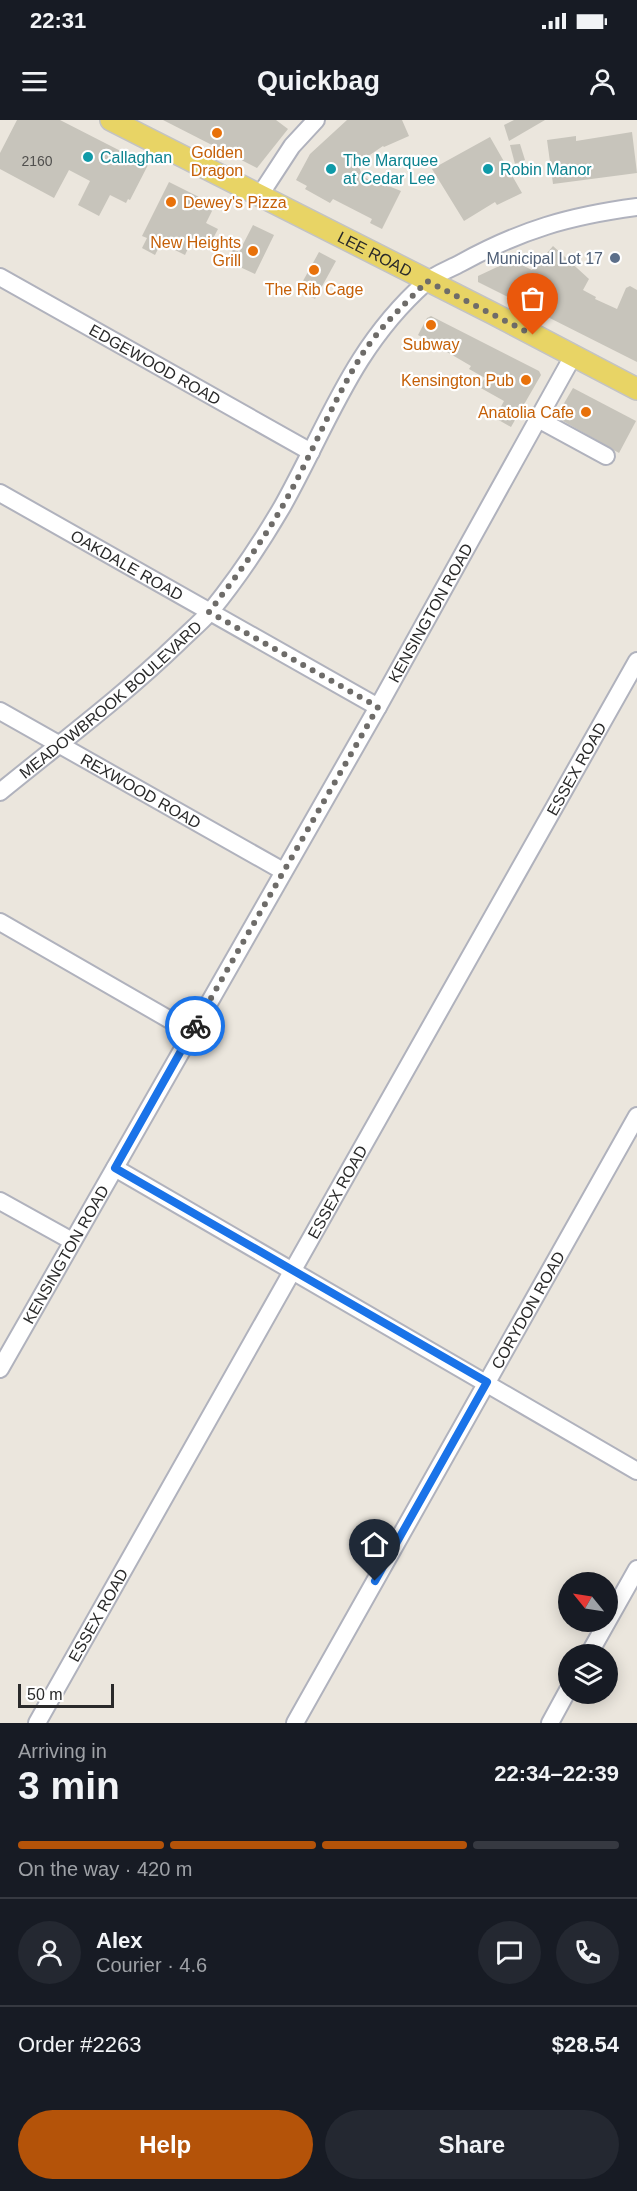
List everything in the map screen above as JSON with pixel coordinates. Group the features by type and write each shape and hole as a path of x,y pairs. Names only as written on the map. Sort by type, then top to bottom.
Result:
{"main road":[{"name":"LEE ROAD","path":"111,120 637,389"}],"street":[{"path":"260,195 292,146 316,120"},
{"name":"MEADOWBROOK BOULEVARD","path":"0,792 121,695 209,612 251,556 282,507 345,383 364,352 384,326 427,281 529,230 579,216 637,207"},
{"name":"EDGEWOOD ROAD","path":"0,277 311,452"},
{"name":"KENSINGTON ROAD","path":"0,1369 378,707 573,356"},
{"path":"538,419 606,456"},
{"name":"OAKDALE ROAD","path":"0,493 378,707"},
{"name":"ESSEX ROAD","path":"37,1723 637,661"},
{"name":"REXWOOD ROAD","path":"0,711 283,871"},
{"path":"0,922 191,1032"},
{"name":"CORYDON ROAD","path":"295,1723 637,1116"},
{"path":"115,1168 637,1471"},
{"path":"0,1201 72,1241"},
{"path":"595,1644 637,1569"},
{"path":"550,1723 560,1704"}],"building":[{"path":"17,120 60,120 148,165 130,200 128,199 126,203 110,195 99,216 78,205 90,181 69,170 54,198 0,169 0,153"},
{"path":"163,120 276,120 288,129 257,168"},
{"name":"The Marquee at Cedar Lee","path":"347,120 402,120 409,136 383,146 358,163 362,176 380,185 381,183 401,191 382,229 370,223 372,219 333,199 330,203 305,189 307,186 296,180 310,154"},
{"path":"514,120 545,120 509,141 504,125"},
{"path":"632,132 637,173 553,184 547,140 576,136 576,141"},
{"path":"490,137 522,193 497,205 495,202 464,221 432,169"},
{"path":"520,144 525,160 515,164 510,145"},
{"path":"169,182 215,205 206,223 218,229 207,250 191,242 185,255 161,243 155,255 142,248 147,238 142,236"},
{"path":"253,225 274,235 255,274 227,261 233,249 239,252"},
{"path":"553,246 589,279 583,290 596,297 595,299 617,309 626,288 630,286 637,290 637,362 478,282 478,276 512,260 532,270"},
{"path":"319,252 336,261 315,299 298,290"},
{"path":"431,316 539,371 541,375 511,427 495,418 504,401 479,387 485,378 469,369 471,366 418,335 427,318"},
{"path":"573,388 636,421 619,453 556,417"}],"way so far":[{"path":"195,1026 378,707 209,612 251,556 282,507 345,383 364,352 384,326 427,281 533,335"}],"place":[{"name":"Golden Dragon","path":"217,133"},
{"name":"Callaghan","path":"88,157"},
{"name":"The Marquee at Cedar Lee","path":"331,169"},
{"name":"Robin Manor","path":"488,169"},
{"name":"Dewey's Pizza","path":"171,202"},
{"name":"New Heights Grill","path":"253,251"},
{"name":"Municipal Lot 17","path":"615,258"},
{"name":"The Rib Cage","path":"314,270"},
{"name":"Subway","path":"431,325"},
{"name":"Kensington Pub","path":"526,380"},
{"name":"Anatolia Cafe","path":"586,412"}],"route":[{"path":"195,1026 115,1168 487,1382 375,1581"}]}
